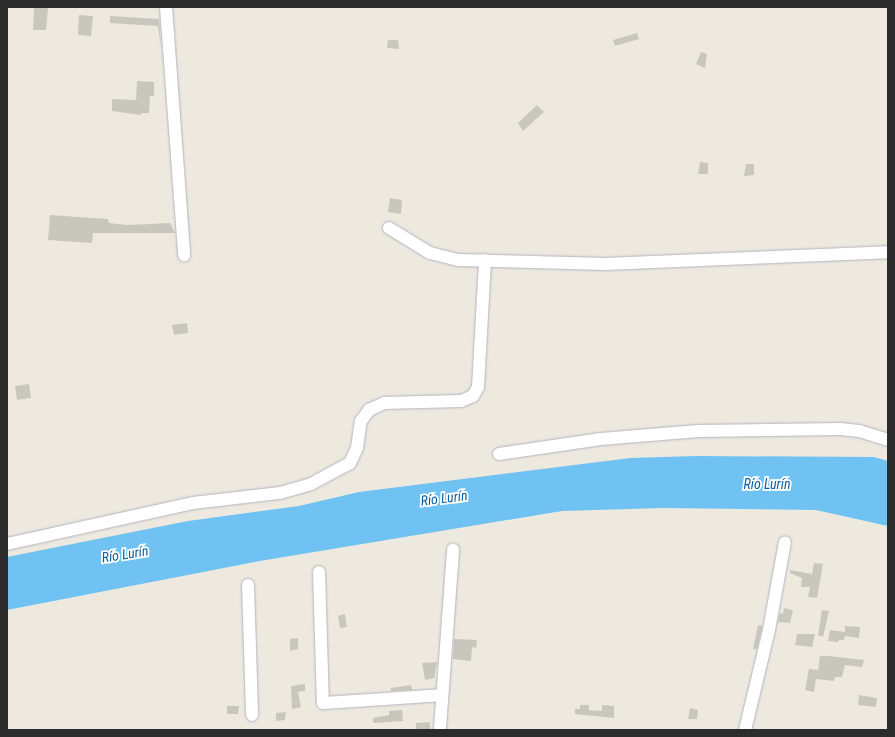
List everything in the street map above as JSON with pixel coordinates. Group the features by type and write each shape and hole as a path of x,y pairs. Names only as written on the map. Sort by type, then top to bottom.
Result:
{"street":[{"path":"166,7 184,254"},
{"path":"389,228 440,256 486,260 605,264 888,252"},
{"path":"7,544 193,503 280,493 311,484 350,463 357,448 361,421 369,410 384,403 461,401 473,396 478,387 486,260"},
{"path":"499,454 601,439 706,431 840,429 859,431 888,440"},
{"path":"745,730 769,630 785,542"},
{"path":"440,728 454,549"},
{"path":"319,572 323,703 442,695"},
{"path":"248,585 252,715"}],"water":[{"name":"Río Lurín","path":"696,456 874,457 888,461 888,526 816,510 663,508 562,511 260,561 7,610 7,557 188,521 299,506 359,492 630,458"}],"building":[{"path":"34,7 48,8 46,30 33,30"},
{"path":"79,15 93,16 91,36 78,35"},
{"path":"110,16 159,19 161,46 158,26 110,23"},
{"path":"637,33 639,39 615,46 613,40"},
{"path":"388,40 398,40 399,49 387,48"},
{"path":"701,52 707,54 705,68 696,64"},
{"path":"137,81 154,82 154,96 150,96 149,113 141,113 141,115 112,111 112,99 136,100"},
{"path":"537,105 544,112 523,131 518,123"},
{"path":"700,162 708,163 708,174 698,174"},
{"path":"746,164 754,164 754,175 744,176"},
{"path":"390,198 402,200 401,214 388,212"},
{"path":"50,215 108,219 109,223 127,225 170,223 175,233 93,233 92,243 48,240"},
{"path":"187,323 188,333 174,335 172,325"},
{"path":"29,384 31,398 17,400 15,386"},
{"path":"814,563 823,564 817,598 808,597 810,587 801,587 802,578 790,573 790,570 812,574"},
{"path":"784,608 793,610 790,623 778,622 780,613 783,614"},
{"path":"822,610 829,611 823,637 818,635"},
{"path":"345,614 347,627 340,628 338,616"},
{"path":"758,625 762,626 762,628 757,649 753,649"},
{"path":"845,626 860,627 859,638 845,636 844,640 839,640 838,642 828,641 830,630 845,632"},
{"path":"797,634 815,634 812,647 795,645"},
{"path":"298,638 298,649 290,651 290,639"},
{"path":"454,639 477,640 476,648 472,647 471,661 453,659"},
{"path":"820,656 864,660 862,667 845,665 842,677 835,677 834,681 816,679 814,692 805,690 809,669 818,670"},
{"path":"437,662 434,678 425,680 422,663"},
{"path":"305,684 305,691 298,692 301,707 292,709 291,686"},
{"path":"411,685 412,690 391,691 391,688"},
{"path":"859,695 877,698 876,707 858,705"},
{"path":"580,705 589,705 589,710 602,711 602,705 614,706 614,718 575,714 575,709 580,709"},
{"path":"227,706 239,706 238,714 227,714"},
{"path":"690,708 698,710 697,719 688,719"},
{"path":"402,710 403,721 373,723 373,718 389,715 389,711"},
{"path":"286,712 285,720 276,721 276,713"},
{"path":"430,722 430,730 416,730 416,723"}]}
